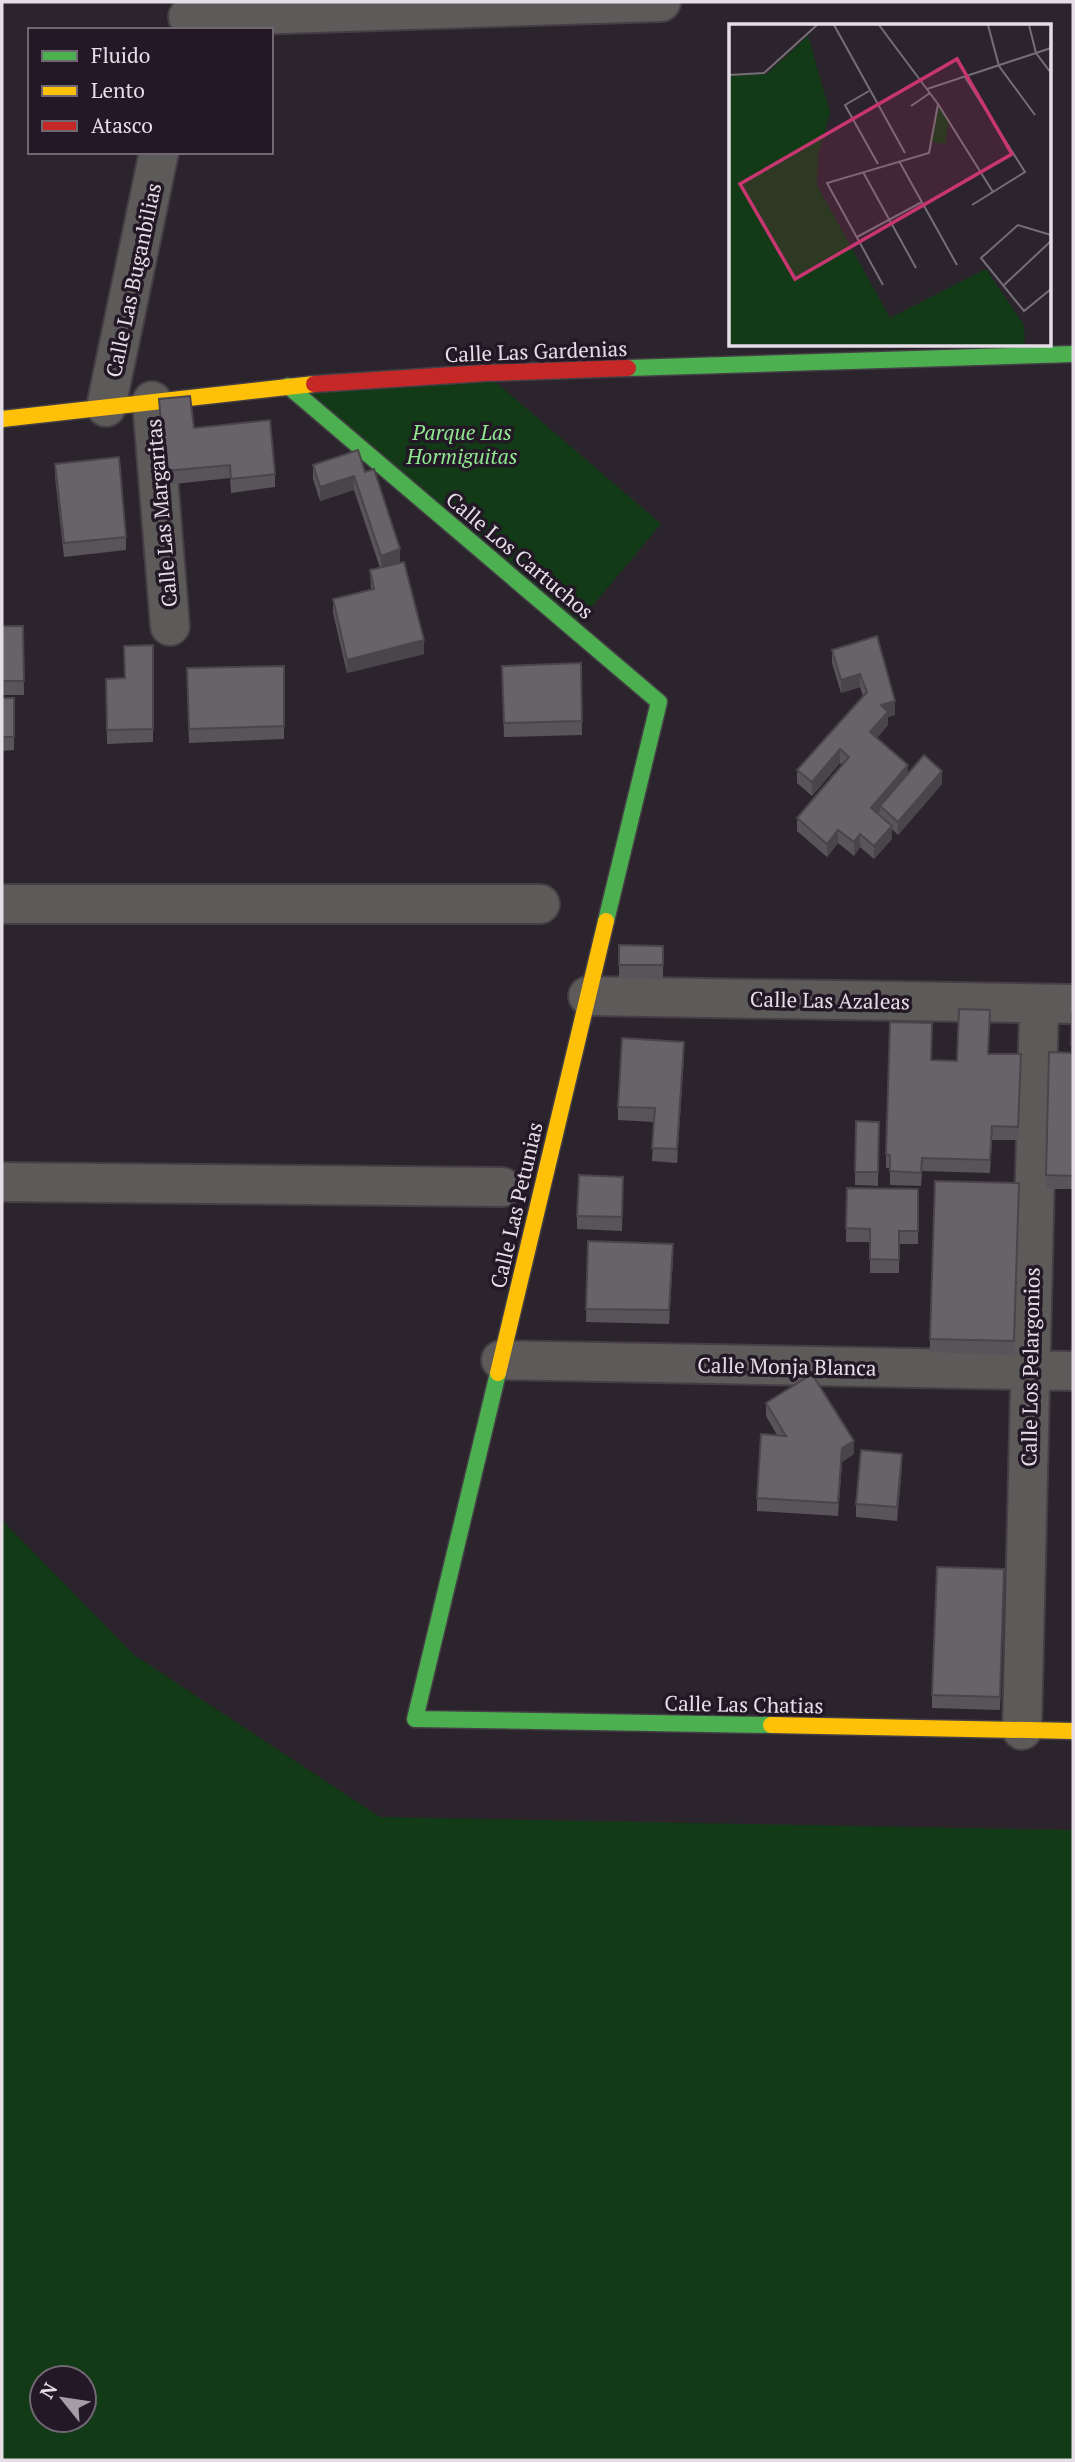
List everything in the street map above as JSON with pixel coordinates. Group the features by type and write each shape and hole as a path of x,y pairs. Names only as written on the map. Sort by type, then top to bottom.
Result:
{"street":[{"path":"188,16 661,2"},
{"name":"Calle Las Buganbilias","path":"106,407 159,154"},
{"name":"Calle Las Gardenias","path":"2,419 288,386 485,373 1073,354"},
{"name":"Calle Los Cartuchos","path":"288,386 659,702"},
{"name":"Calle Las Margaritas","path":"152,401 170,625"},
{"name":"Calle Las Petunias","path":"415,1719 659,702"},
{"path":"2,904 540,904"},
{"name":"Calle Las Azaleas","path":"587,996 1056,1004"},
{"name":"Calle Los Pelargonios","path":"1022,1730 1030,1370 1056,1004"},
{"path":"2,1182 502,1187"},
{"name":"Calle Monja Blanca","path":"501,1360 1073,1371"},
{"name":"Calle Las Chatias","path":"415,1719 1073,1731"}],"green space":[{"name":"Parque Las Hormiguitas","path":"485,373 661,524 574,628 288,386"},
{"path":"2,1520 134,1655 380,1817 1073,1830 1073,2460 2,2460"}],"building":[{"path":"190,396 194,428 270,420 275,474 231,479 230,465 165,471 159,399"},
{"path":"358,450 365,472 374,469 400,549 381,556 354,476 320,487 313,465"},
{"path":"119,457 126,537 64,543 55,464"},
{"path":"404,562 424,640 347,660 333,599 374,589 370,570"},
{"path":"2,626 23,626 24,681 2,681"},
{"path":"877,636 895,701 881,705 888,712 870,732 908,765 871,808 892,826 874,846 860,834 854,842 838,830 827,844 797,818 849,757 840,749 812,782 797,770 867,692 860,674 841,680 832,650"},
{"path":"153,645 153,729 107,730 106,679 125,678 124,646"},
{"path":"581,663 582,721 504,723 502,666"},
{"path":"284,666 284,726 189,729 187,668"},
{"path":"2,698 14,698 14,737 2,737"},
{"path":"924,755 942,771 898,822 880,806"},
{"path":"619,945 663,946 663,965 619,965"},
{"path":"959,1009 990,1010 988,1054 1021,1054 1018,1127 992,1126 990,1160 922,1158 921,1173 890,1171 890,1155 886,1154 890,1022 932,1023 931,1060 957,1061"},
{"path":"1072,1012 1073,1045 1071,1045"},
{"path":"622,1038 684,1042 677,1149 652,1148 655,1108 618,1107"},
{"path":"1049,1052 1073,1053 1073,1176 1046,1175"},
{"path":"856,1121 879,1122 878,1172 855,1172"},
{"path":"579,1175 623,1177 622,1217 577,1216"},
{"path":"935,1181 1019,1183 1014,1341 930,1339"},
{"path":"847,1188 918,1189 918,1231 899,1231 899,1260 870,1259 870,1229 846,1228"},
{"path":"588,1241 673,1244 669,1310 586,1309"},
{"path":"812,1374 854,1441 842,1448 838,1503 757,1498 761,1434 786,1436 766,1403"},
{"path":"861,1450 902,1454 897,1507 856,1504"},
{"path":"937,1567 1004,1569 1000,1697 932,1695"}],"traffic: fast":[{"path":"628,368 1073,354"},
{"path":"288,386 659,702 606,921"},
{"path":"498,1373 415,1719 771,1725"}],"traffic: slow":[{"path":"2,419 314,384"},
{"path":"498,1373 606,921"},
{"path":"771,1725 1073,1731"}],"traffic: jam":[{"path":"314,384 485,373 628,368"}]}
